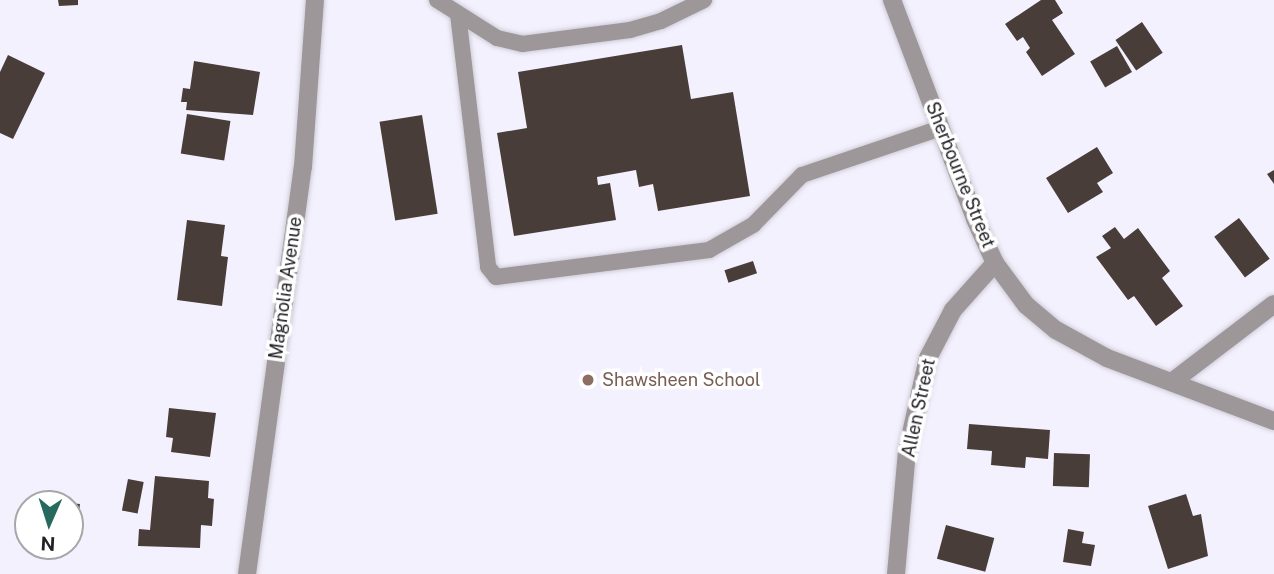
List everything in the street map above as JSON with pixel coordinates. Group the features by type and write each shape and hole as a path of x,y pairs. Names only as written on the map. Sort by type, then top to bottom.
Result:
{"street":[{"name":"Magnolia Avenue","path":"245,572 303,167 315,0"},
{"name":"Sherbourne Street","path":"892,0 995,262 1026,304 1056,330 1107,358 1274,421"},
{"name":"Allen Street","path":"896,574 907,451 928,358 953,310 995,262"},
{"path":"1171,382 1274,304"}],"lane":[{"path":"437,0 505,41 531,44 631,30 661,21 704,0"},
{"path":"458,14 488,267 496,277 709,250 753,225 802,175 941,128"}],"building":[{"path":"58,0 78,0 78,5 59,6"},
{"path":"1041,0 1055,0 1063,13 1052,20 1075,54 1042,76 1026,52 1030,48 1023,37 1017,41 1005,24"},
{"path":"1142,22 1163,53 1136,71 1115,40"},
{"path":"682,45 691,99 733,92 750,196 658,211 653,184 639,187 636,170 597,177 598,185 610,183 616,220 514,236 497,133 527,128 518,72"},
{"path":"1117,46 1132,72 1105,87 1090,62"},
{"path":"8,55 45,73 13,139 0,133 0,72"},
{"path":"194,61 260,72 253,115 186,110 187,102 181,102 183,88 190,89"},
{"path":"187,114 230,121 224,160 181,154"},
{"path":"422,115 438,214 395,220 380,122"},
{"path":"1097,147 1113,173 1097,183 1103,192 1068,213 1046,178"},
{"path":"1274,170 1274,184 1267,174"},
{"path":"1239,218 1270,259 1245,277 1214,237"},
{"path":"187,220 225,225 221,256 228,257 222,306 177,300"},
{"path":"1115,227 1124,239 1138,228 1170,271 1162,278 1183,306 1156,326 1134,296 1128,300 1096,257 1111,248 1102,236"},
{"path":"753,261 757,273 728,283 724,270"},
{"path":"169,408 216,413 210,457 171,452 173,438 166,437"},
{"path":"969,424 1050,430 1048,459 1026,457 1025,468 991,465 992,451 967,449"},
{"path":"1054,453 1090,454 1089,487 1053,486"},
{"path":"155,476 209,481 208,498 214,499 212,526 201,525 200,548 138,546 139,529 150,530"},
{"path":"128,479 144,482 138,513 122,510"},
{"path":"1186,494 1193,516 1201,514 1208,556 1168,569 1148,506"},
{"path":"946,525 994,538 985,572 937,559"},
{"path":"1068,529 1084,532 1082,543 1095,545 1091,566 1063,562"}],"place":[{"name":"Shawsheen School","path":"588,380"}]}
